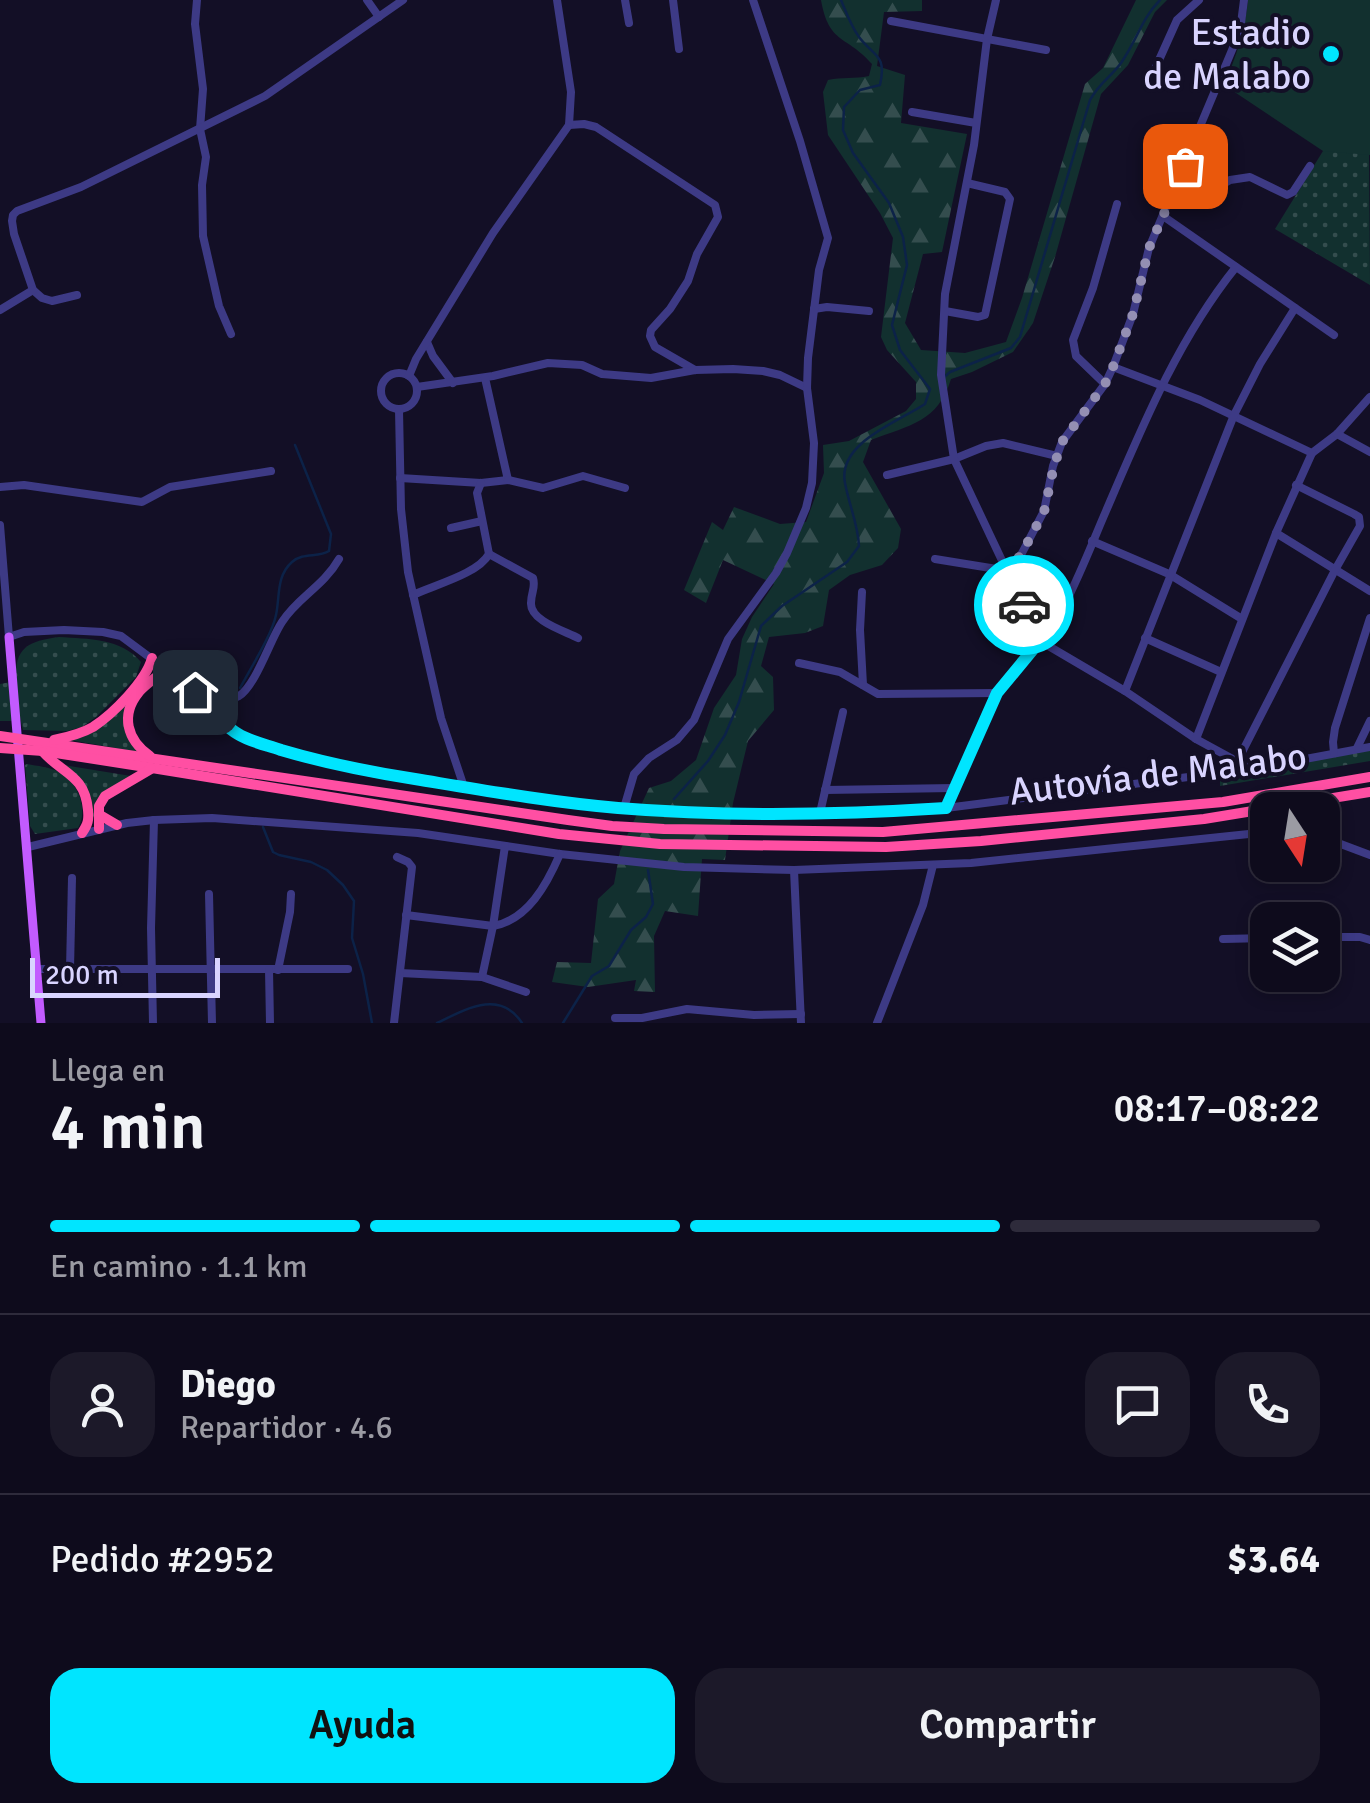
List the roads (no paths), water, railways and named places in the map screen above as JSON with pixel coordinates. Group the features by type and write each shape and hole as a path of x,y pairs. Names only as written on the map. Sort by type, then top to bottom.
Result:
{"highway":[{"path":"82,833 88,824 84,790 73,775 54,764 43,746 99,723 142,680 152,658"},
{"path":"99,829 99,806 105,796 154,763 132,740 128,720 137,694 164,670"},
{"name":"Autovía de Malabo","path":"0,736 154,763 612,826 766,832 883,832 978,826 1223,802 1370,777"},
{"name":"Autovía de Malabo","path":"0,748 43,746"},
{"name":"Autovía de Malabo","path":"154,763 560,834 660,844 886,847 1204,819 1370,792"},
{"path":"100,815 117,826"}],"main road":[{"path":"10,636 41,1023"}],"street":[{"path":"196,0 202,89 200,129 206,157 202,184 204,236 219,306 231,334"},
{"path":"368,0 378,17"},
{"path":"77,294 52,301 33,290 14,234 12,215 81,187 264,96 403,0"},
{"path":"409,376 494,233 569,125 571,92 557,0"},
{"path":"625,0 629,23"},
{"path":"673,0 679,49"},
{"path":"624,808 634,774 649,758 677,740 694,720 728,639 787,553 812,483 814,443 808,388 814,309 827,228 754,0"},
{"path":"996,0 947,277 941,380 954,459 1040,641 1251,770"},
{"path":"1155,68 1177,20 1199,0"},
{"path":"1009,571 1044,512 1056,456 1113,367 1133,314 1149,248 1240,31 1244,0"},
{"path":"891,21 1046,50"},
{"path":"912,112 976,123"},
{"path":"569,125 596,127 714,205 718,217 696,254 688,282 650,336 655,348 695,370"},
{"path":"1185,166 1211,191 1242,177 1258,180 1286,195 1310,166"},
{"path":"945,311 985,315 1010,199 1005,192 966,182"},
{"path":"1105,384 1076,356 1073,340 1093,288 1117,204"},
{"path":"1163,216 1334,335"},
{"path":"946,808 997,693 1048,632 1162,386 1212,296 1236,267"},
{"path":"0,310 33,290"},
{"path":"1124,691 1234,415 1260,364 1296,308"},
{"path":"814,309 869,311"},
{"path":"427,342 452,383"},
{"path":"417,388 548,363 582,365 602,374 651,378 695,370 763,371 808,388"},
{"path":"1113,367 1234,415 1312,454"},
{"path":"392,374 409,376 417,388 414,403 399,410 386,403 381,388 392,374"},
{"path":"485,378 508,480"},
{"path":"1196,739 1296,485 1312,454 1337,434 1370,397"},
{"path":"399,410 406,559 460,786"},
{"path":"1337,434 1370,452"},
{"path":"887,475 1003,443 1056,456"},
{"path":"0,487 24,485 142,502 170,487 270,470"},
{"path":"400,478 508,480 544,488 583,476 625,488"},
{"path":"413,595 486,561 489,554 477,493 481,482"},
{"path":"1237,762 1360,526 1359,518 1296,485"},
{"path":"451,528 482,522"},
{"path":"0,524 10,636 44,630 121,636 195,692 225,725 240,735 335,765 460,786 624,808 820,813 946,808 1251,770 1370,746"},
{"path":"1276,533 1370,591"},
{"path":"1092,542 1169,574 1242,619"},
{"path":"489,554 532,578 536,584 532,612 578,638"},
{"path":"195,692 204,689 229,700 238,697 260,667 284,618 329,576 339,559"},
{"path":"935,559 1009,571"},
{"path":"862,592 863,686"},
{"path":"1334,753 1335,728 1370,618"},
{"path":"1145,638 1221,672"},
{"path":"799,663 840,672 878,694 997,693"},
{"path":"820,813 842,712"},
{"path":"1356,749 1370,721"},
{"path":"825,790 954,788"},
{"path":"28,847 154,820 235,818 418,833 560,854 684,866 794,870 934,866 1250,834"},
{"path":"153,1023 154,820"},
{"path":"1340,843 1370,854"},
{"path":"482,976 505,846"},
{"path":"406,915 493,926 506,924 525,911 560,854"},
{"path":"394,1023 412,867 397,857"},
{"path":"877,1023 923,906 934,866"},
{"path":"614,1018 642,1018 687,1009 801,1018 794,870"},
{"path":"70,969 72,878"},
{"path":"208,894 212,1023"},
{"path":"270,1023 274,970 291,894"},
{"path":"1223,938 1250,938"},
{"path":"1340,938 1370,940"},
{"path":"36,969 348,969"},
{"path":"400,973 482,976 526,992"}],"waterway":[{"path":"674,799 725,735 761,626 782,606 847,562 859,546 845,483 850,456 872,435 925,404 930,389 900,350 892,325 907,265 903,237 889,203 853,153 843,130 844,107 860,90 880,85 882,67 856,33 841,0"},
{"path":"943,378 1011,348 1020,337 1090,100 1121,63 1160,0"},
{"path":"240,688 274,623 281,580 287,568 301,557 329,551 331,534 295,445"},
{"path":"263,827 273,852 327,870 354,901 352,938 372,1023"},
{"path":"563,1023 592,976 609,966 631,930 646,917 653,904 648,870"},
{"path":"437,1023 471,1008 493,1004 504,1007 522,1023"}],"place":[{"name":"Estadio de Malabo","path":"1331,54"}]}
